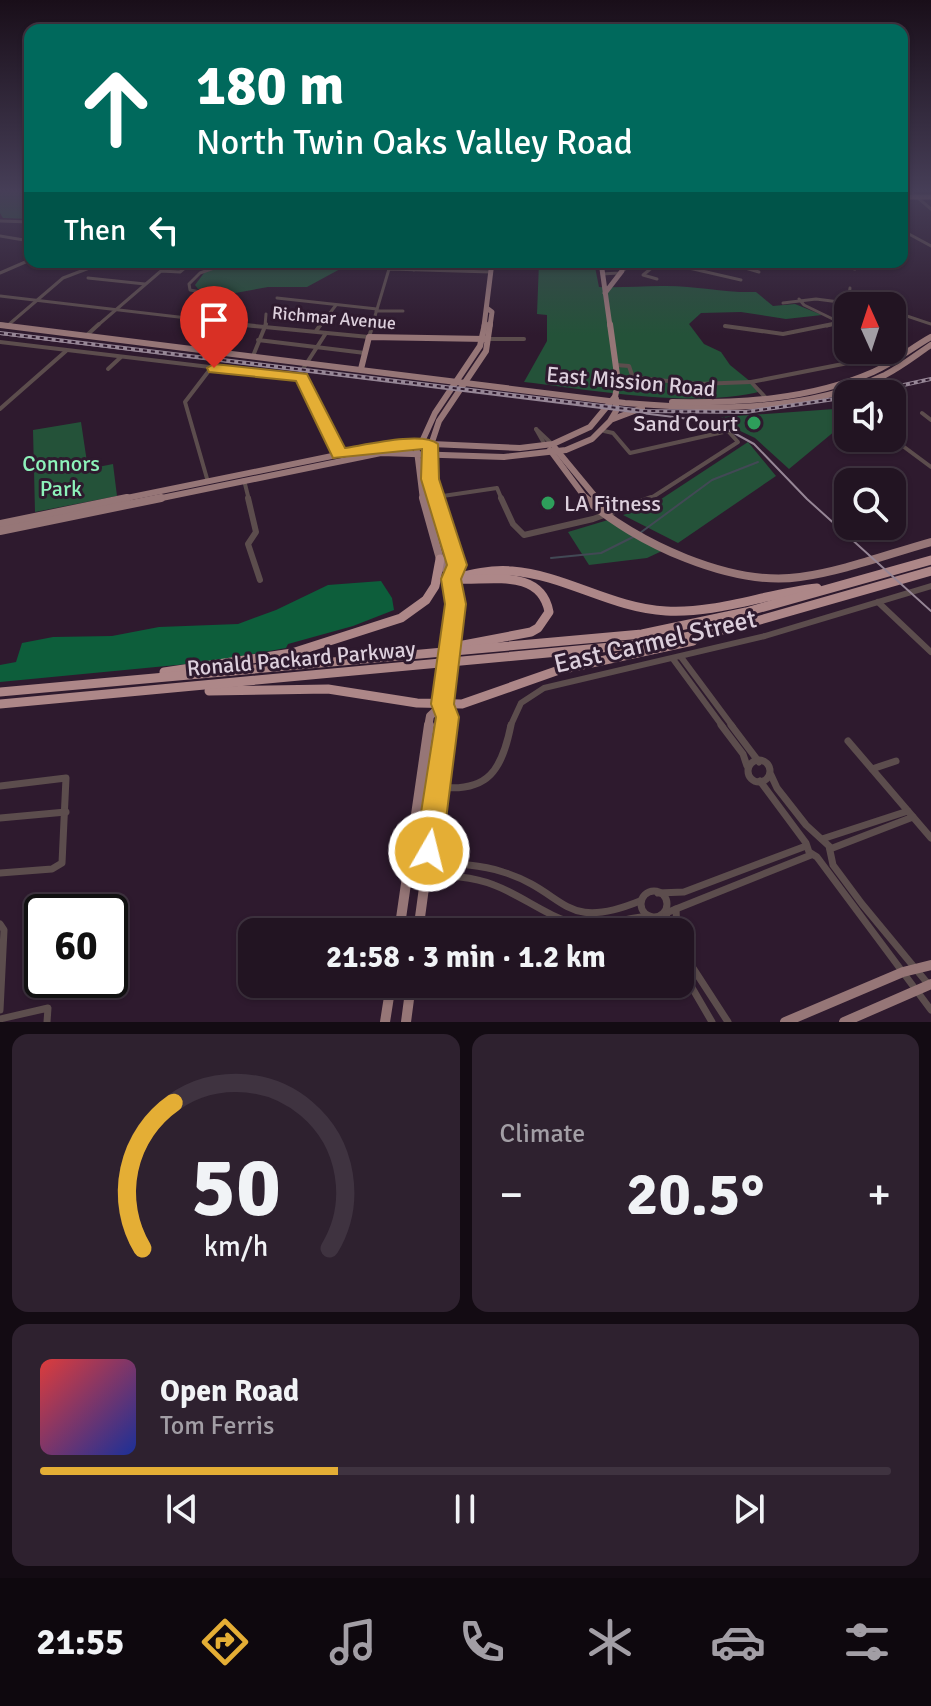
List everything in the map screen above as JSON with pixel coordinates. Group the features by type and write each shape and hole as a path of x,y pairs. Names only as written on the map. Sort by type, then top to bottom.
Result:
{"highway":[{"path":"84,684 279,655 390,623 411,613 426,600 435,586 440,559"},
{"name":"Ronald Packard Parkway","path":"0,692 606,638 676,628 931,560"},
{"path":"451,579 471,572 528,571 629,606 665,611 705,609 809,588 835,587"},
{"name":"Ronald Packard Parkway","path":"0,704 602,649 732,628 931,571"},
{"path":"393,657 520,635 538,628 549,612 546,597 532,585 521,581 451,579"},
{"path":"185,689 328,689 462,704 559,670 673,647 732,628"}],"main road":[{"path":"451,579 457,565 430,479 430,448 453,394 484,355 492,312 488,309 491,268"},
{"path":"0,524 340,457 430,448 500,458 587,441 604,431 611,420 618,382 603,268"},
{"path":"605,293 622,271"},
{"name":"East Mission Road","path":"3,326 304,363 465,377 615,400 696,408 798,400 850,389 895,370 931,345"},
{"path":"361,369 369,337"},
{"name":"Richmar Avenue","path":"369,337 486,339"},
{"name":"East Mission Road","path":"906,352 931,337"},
{"name":"East Mission Road","path":"615,400 686,402 766,398 850,381 887,364"},
{"path":"895,370 898,364"},
{"path":"420,918 439,787 447,717 443,704 456,604 451,579 440,559 419,484 419,448 435,413 453,394"},
{"path":"552,449 587,430 615,400"},
{"path":"611,420 641,408 696,408"},
{"path":"552,449 608,513 709,569 746,577 781,579 828,571 931,542"},
{"path":"0,531 340,457"},
{"path":"401,918 430,716 443,704"},
{"path":"785,1022 903,972 931,965"},
{"path":"844,1022 930,985"},
{"path":"385,1022 389,998"},
{"path":"406,1022 409,998"}],"street":[{"path":"0,273 24,263"},
{"path":"3,326 63,278 87,268"},
{"path":"86,336 161,271 180,272 185,268"},
{"path":"211,320 223,296 190,290 189,284 200,273 214,268"},
{"path":"602,274 627,268"},
{"path":"653,268 643,275 657,279"},
{"path":"688,268 741,280"},
{"path":"745,268 759,272"},
{"path":"369,337 389,269 491,272"},
{"path":"88,278 146,284"},
{"path":"849,292 850,288"},
{"name":"Richmar Avenue","path":"0,296 369,337"},
{"path":"277,298 403,311"},
{"path":"783,303 799,299 834,301"},
{"path":"725,326 788,335 819,330 839,322 804,305 799,299"},
{"path":"315,331 336,305"},
{"path":"186,318 195,306"},
{"path":"253,356 266,314"},
{"path":"906,316 931,324"},
{"path":"326,333 304,363 302,378 340,457"},
{"name":"Richmar Avenue","path":"486,339 524,339"},
{"path":"258,340 365,353"},
{"path":"0,342 302,378"},
{"path":"0,409 67,350"},
{"path":"108,369 121,357"},
{"path":"616,365 629,366 632,375 638,378 698,384 751,382 843,364"},
{"path":"209,484 185,402 211,368"},
{"path":"751,382 766,398"},
{"path":"922,413 931,420"},
{"path":"436,497 497,488 513,524 524,535 648,500 738,442 728,431 630,453 613,433 604,431"},
{"path":"906,448 931,467"},
{"path":"244,480 255,535 248,544 260,580"},
{"name":"East Carmel Street","path":"439,787 464,790 486,779 505,753 515,712 532,694 544,688 677,658 931,586"},
{"path":"878,602 931,652"},
{"path":"677,658 759,762 766,765 777,788 830,850 830,860 843,879 930,985"},
{"path":"734,731 749,775 760,781 931,1010"},
{"path":"848,741 931,838"},
{"path":"872,769 896,761"},
{"path":"747,766 759,762"},
{"path":"760,781 768,780 771,775"},
{"path":"0,786 66,778 62,863 52,869 0,873"},
{"path":"0,818 66,812"},
{"path":"409,862 504,872 525,881 559,906 580,913 613,913 640,901 648,892 684,892 819,838 911,814"},
{"path":"629,918 666,913 685,903 814,856 823,858 830,850 911,814"},
{"path":"407,875 491,883 564,918"},
{"path":"658,893 667,903 667,918"},
{"path":"640,901 650,916"},
{"path":"676,909 676,918"},
{"path":"0,924 4,930 0,1010"},
{"path":"694,969 728,1022"},
{"path":"694,991 712,1022"},
{"path":"0,1019 48,1008 47,1022"}],"green space":[{"path":"342,268 307,287 268,287 230,294 198,289 195,285 207,269"},
{"path":"539,268 595,268 599,287 673,286 756,292 773,306 795,304 822,315 786,319 741,312 701,313 689,324 704,344 721,352 730,365 762,391 735,396 675,398 524,382 547,341 547,315 537,314"},
{"path":"834,409 834,432 789,469 755,438 719,421 722,417"},
{"name":"Connors Park","path":"81,422 88,469 113,464 117,496 35,512 33,430"},
{"path":"748,442 776,476 678,543 623,515 649,507"},
{"path":"608,520 662,551 647,558 589,565 568,532"},
{"path":"381,581 392,598 394,610 353,626 288,644 286,648 208,662 0,682 0,665 16,662 22,643 53,637 112,636 159,627 238,624 328,585"}],"waterway":[{"path":"640,533 712,480 758,462"},
{"path":"551,558 601,553 635,536"}],"tram line":[{"path":"0,334 714,422 754,444 807,499 931,611"}],"railway":[{"path":"0,333 643,411 746,412 834,399"},
{"path":"906,385 931,379"}],"place":[{"name":"Sand Court","path":"754,423"},
{"name":"LA Fitness","path":"548,503"}],"route":[{"path":"214,368 302,378 339,454 369,448 430,444 430,479 457,565 451,579 456,604 443,704 447,717 429,851"}]}
